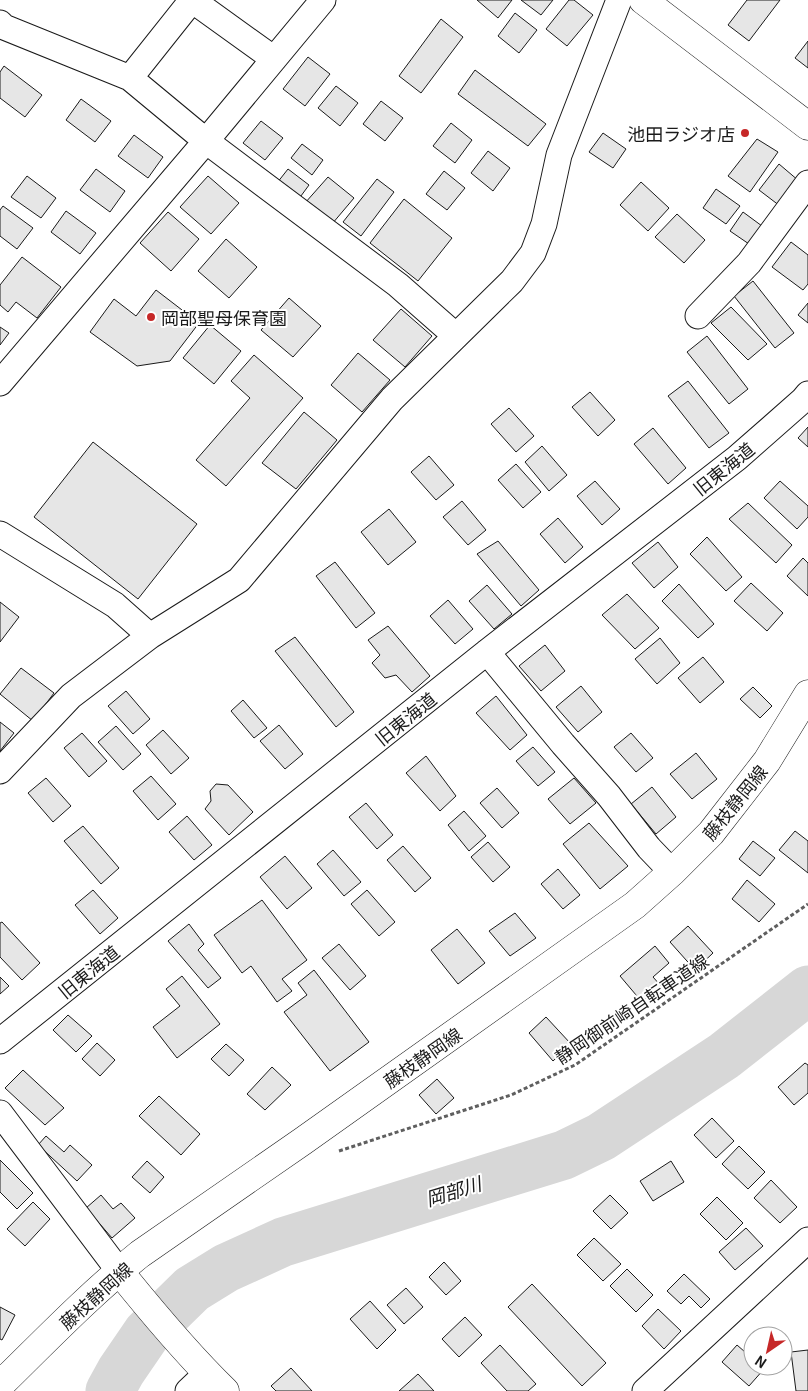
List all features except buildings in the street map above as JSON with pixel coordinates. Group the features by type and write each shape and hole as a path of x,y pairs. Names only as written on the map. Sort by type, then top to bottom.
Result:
{"main road":[{"path":"643,0 808,126"},
{"name":"藤枝静岡線","path":"0,1385 86,1300 140,1254 304,1141 634,906 711,833 767,761 808,694"},
{"path":"119,1271 206,1385"}],"street":[{"path":"130,78 192,0 274,59"},
{"path":"0,383 323,0"},
{"path":"0,771 71,696 150,636 239,580 392,399 512,281 532,253 544,224 559,154 619,0"},
{"path":"0,23 4,27 130,78 206,141 398,285 456,336"},
{"path":"698,316 750,263 808,183"},
{"name":"旧東海道","path":"0,1041 487,652 737,458 808,394"},
{"path":"4,544 115,605 150,636"},
{"path":"487,652 609,796 649,848 672,872"},
{"path":"0,1113 119,1271"},
{"path":"645,1391 808,1240"}],"path":[{"name":"静岡御前崎自転車道線","path":"334,1153 511,1095 575,1066 808,904"}],"waterway":[{"name":"岡部川","path":"110,1391 147,1333 192,1289 226,1268 283,1242 564,1155 601,1137 724,1056 808,990"}],"place":[{"name":"池田ラジオ店","path":"745,133"},
{"name":"岡部聖母保育園","path":"151,317"}]}
